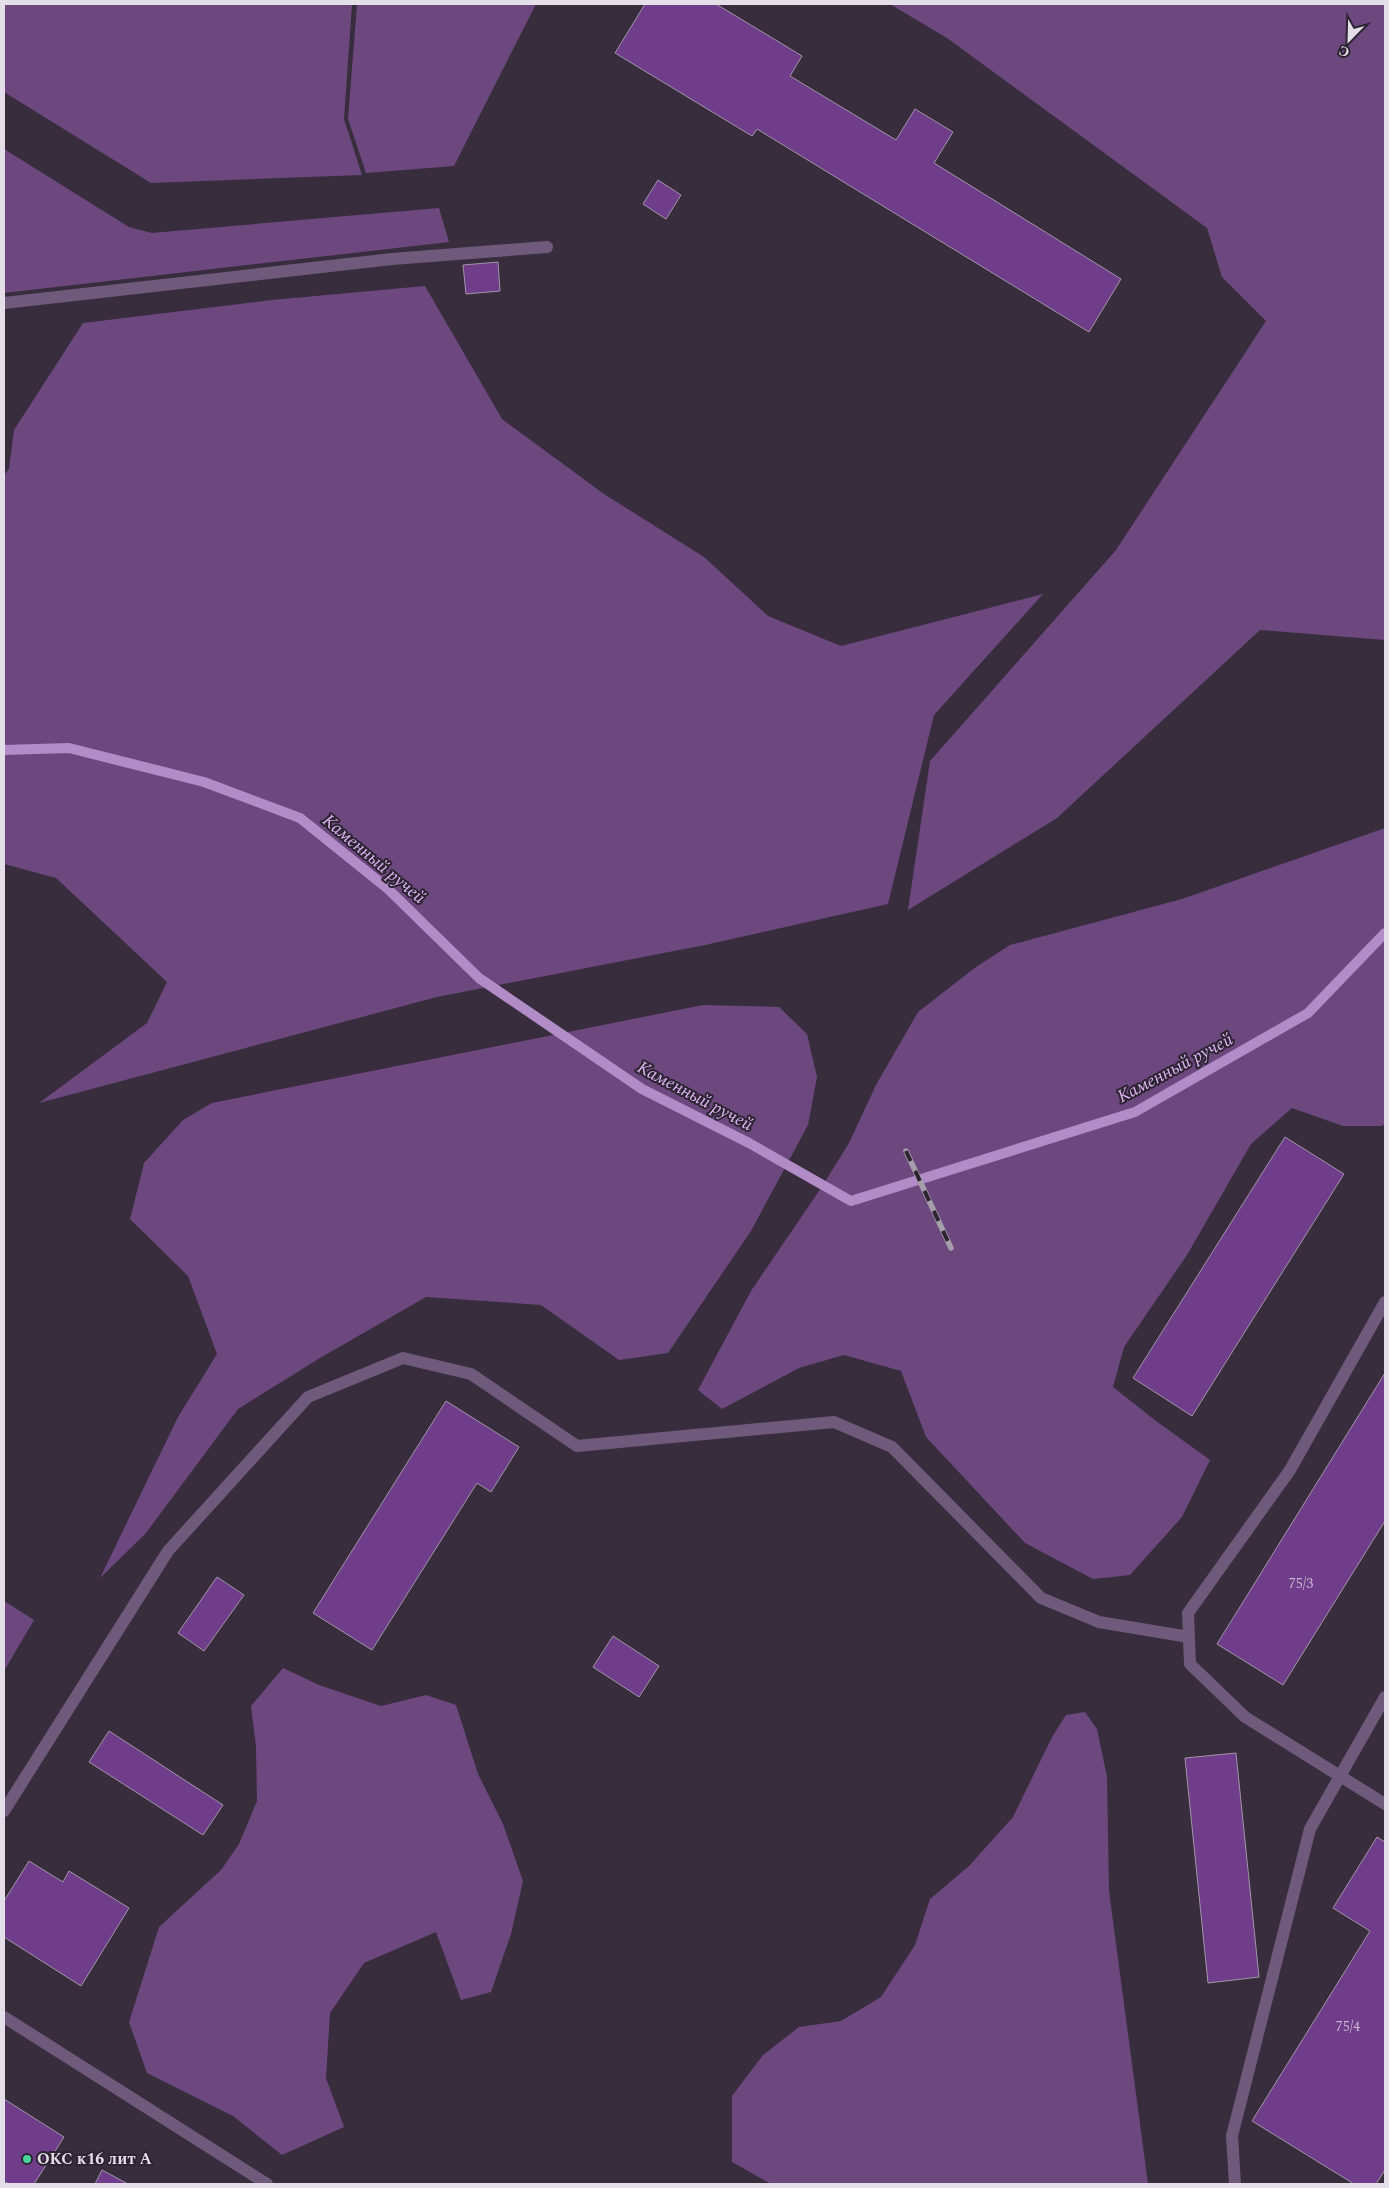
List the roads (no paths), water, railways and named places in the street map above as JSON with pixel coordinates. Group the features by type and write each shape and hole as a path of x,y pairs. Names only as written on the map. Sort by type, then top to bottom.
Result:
{"lane":[{"path":"4,303 392,259 546,248"},
{"path":"1385,1302 1290,1470 1188,1613 1190,1664 1245,1717 1385,1804"},
{"path":"4,1811 168,1551 308,1397 403,1358 471,1374 577,1446 834,1422 892,1447 1041,1598 1098,1622 1189,1637"},
{"path":"1235,2184 1232,2136 1310,1829 1385,1697"},
{"path":"4,2017 267,2184"}],"waterway":[{"name":"Каменный ручей","path":"4,750 69,748 204,782 300,818 387,888 479,978 642,1089 749,1143 851,1201 1135,1112 1308,1013 1385,933"}],"railway":[{"path":"906,1151 951,1248"}],"place":[{"name":"ОКС к16 лит А","path":"27,2159"}]}
